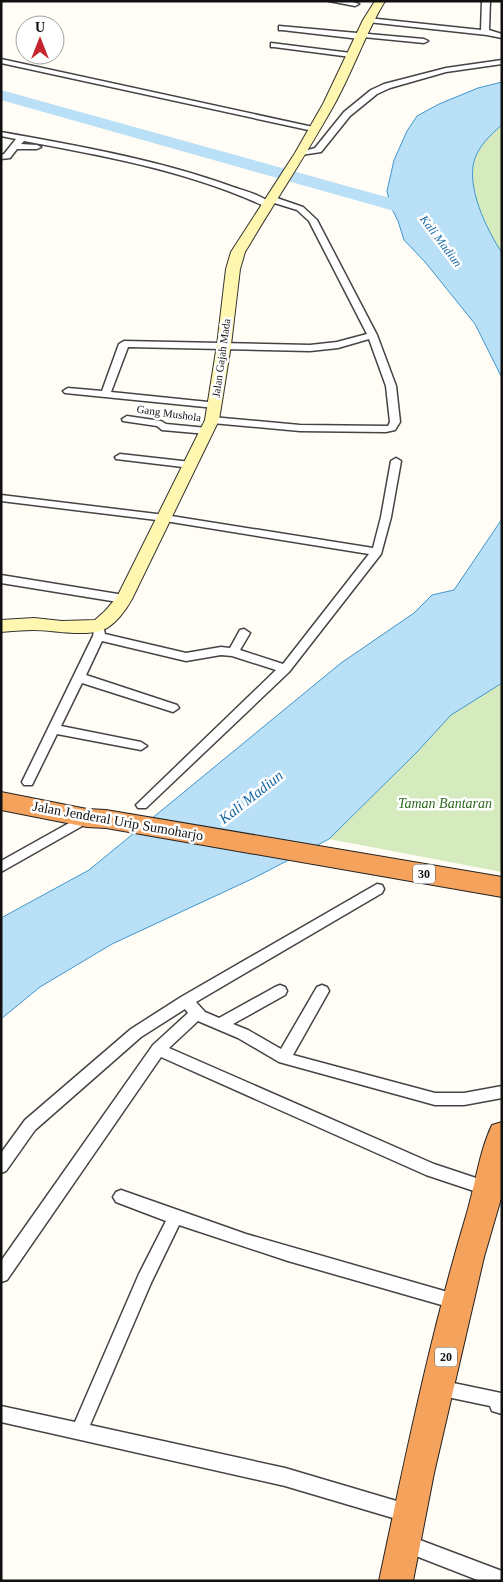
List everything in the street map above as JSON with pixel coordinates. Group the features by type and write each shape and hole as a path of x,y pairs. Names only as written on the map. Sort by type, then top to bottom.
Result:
{"highway":[{"name":"Jalan Jenderal Urip Sumoharjo","path":"1,801 502,887"},
{"name":"20","path":"396,1581 438,1388 502,1134"}],"street":[{"path":"332,1 356,4"},
{"name":"Jalan Gajah Mada","path":"99,630 124,599 166,518 211,419 224,345 233,268 238,252 301,154 313,129 329,104 368,20 380,1"},
{"path":"486,1 486,32"},
{"path":"368,20 486,32 502,36"},
{"path":"282,28 424,41"},
{"path":"274,45 352,55"},
{"path":"1,61 313,129"},
{"path":"301,154 318,150 347,114 374,92 446,70 502,62"},
{"path":"1,134 78,148 210,180 269,202 292,205 310,214 372,335 391,386 395,422 391,428 386,430 300,428 211,419 105,395 68,391"},
{"path":"1,157 7,156 21,138"},
{"path":"15,146 78,148"},
{"path":"105,395 124,344 310,348 338,345 372,335"},
{"name":"Gang Mushola","path":"127,419 161,424 162,427 211,419"},
{"path":"120,457 191,465"},
{"path":"142,805 285,669 377,552 386,517 396,461"},
{"path":"1,498 166,518 377,552"},
{"path":"1,579 124,599"},
{"path":"1,626 34,624 99,630 186,657 221,651 233,652 285,669"},
{"path":"28,782 99,630"},
{"path":"233,652 244,633"},
{"path":"78,677 173,708"},
{"path":"53,729 141,746"},
{"path":"1,867 97,819"},
{"path":"1,1166 30,1125 136,1033 186,1001 377,889"},
{"path":"218,1025 280,991"},
{"path":"284,1058 322,991"},
{"path":"186,1001 200,1016 243,1034 284,1058 435,1100 464,1099 502,1092"},
{"path":"1,1275 86,1150 158,1049 198,1013"},
{"path":"158,1049 431,1170 489,1188"},
{"path":"121,1197 175,1218 307,1260 459,1302"},
{"path":"79,1432 145,1279 175,1218"},
{"path":"438,1388 495,1399 498,1405 502,1406"},
{"path":"1,1414 285,1477 407,1529 502,1580"}],"green space":[{"path":"502,125 502,253 479,207 475,194 473,169 475,158 480,149"},
{"name":"Taman Bantaran","path":"502,683 502,872 329,839 417,752 451,715"}],"water":[{"name":"Kali Madiun","path":"502,82 502,125 490,136 475,158 473,181 475,194 484,220 502,253 502,378 475,324 425,262 404,240 390,205 387,191 394,160 407,131 417,116 439,104 478,88"},
{"name":"Kali Madiun","path":"502,519 502,683 451,715 417,752 329,839 254,878 112,944 40,987 1,1019 1,918 89,870 341,663 414,613 432,595 454,590"}],"waterway":[{"name":"Kali Madiun","path":"1,95 419,212"}]}
